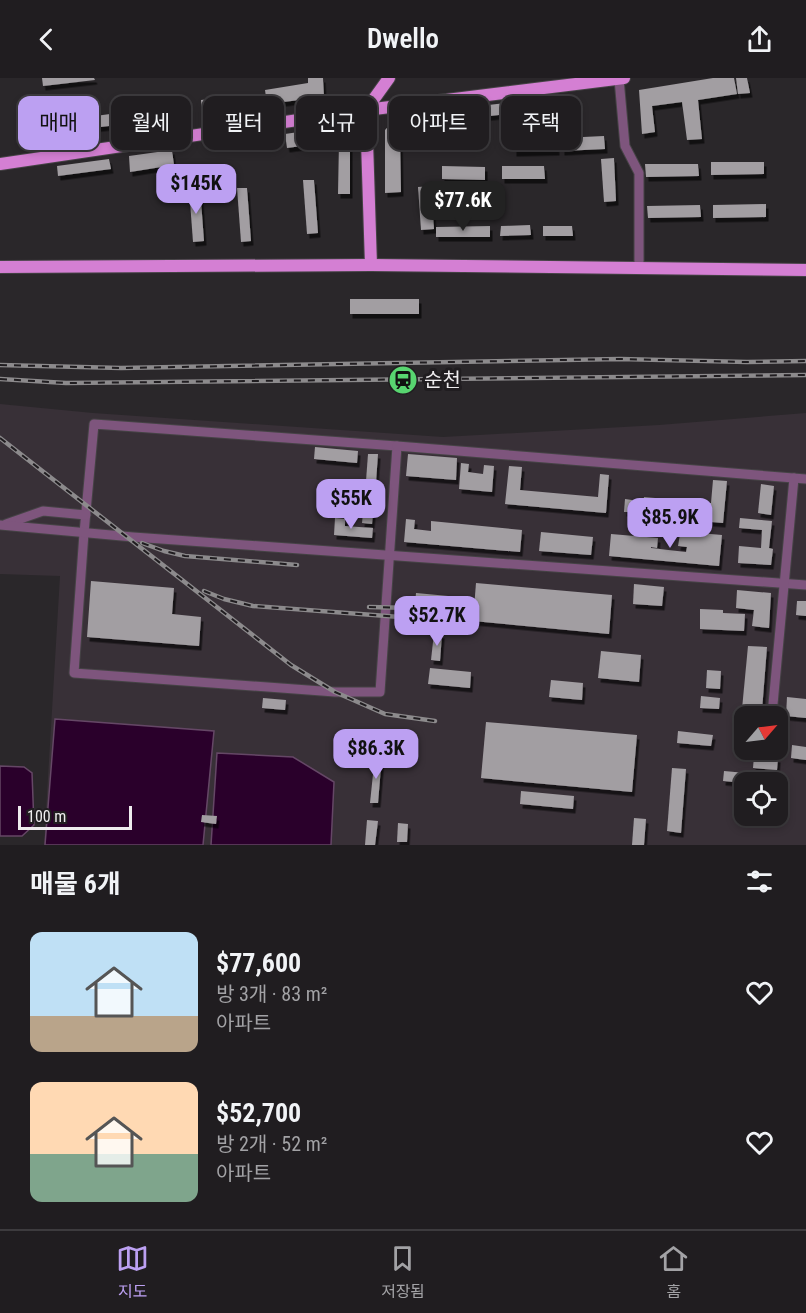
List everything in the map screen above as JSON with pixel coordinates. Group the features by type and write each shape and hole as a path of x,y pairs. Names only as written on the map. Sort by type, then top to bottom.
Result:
{"main road":[{"path":"376,96 389,78"},
{"path":"377,109 624,78"},
{"path":"0,164 296,120"},
{"path":"367,150 371,265"},
{"path":"0,267 371,265 806,270"}],"street":[{"path":"619,79 625,146 639,173 639,267"},
{"path":"397,446 380,692 335,692 74,673 94,424 397,446 806,479"},
{"path":"773,706 794,478"},
{"path":"1,525 43,512 86,515"},
{"path":"1,525 84,533 806,585"}],"shaded area":[{"path":"0,404 93,413 443,437 659,425 806,413 806,845 44,845 60,576 0,574"},
{"path":"55,719 214,731 203,845 45,845"},
{"path":"217,753 293,757 334,782 331,845 211,845"},
{"path":"0,766 24,767 32,773 34,825 22,836 0,836"}],"building":[{"path":"42,78 94,78 95,80 43,86"},
{"path":"308,78 323,78 324,96 296,96 296,100 284,102 284,96 266,96 265,90 308,83"},
{"path":"713,78 734,78 737,94 698,100 702,139 687,140 682,102 652,106 655,132 642,134 639,90"},
{"path":"736,78 747,78 750,93 738,94"},
{"path":"501,104 501,115 489,116 489,105"},
{"path":"111,114 111,126 99,127 99,116"},
{"path":"389,126 389,150 400,150 401,192 385,193 385,130"},
{"path":"296,132 296,147 287,148 285,134"},
{"path":"604,136 605,149 562,151 581,150 581,137"},
{"path":"172,150 174,165 130,172 129,156"},
{"path":"339,150 350,150 350,194 338,194"},
{"path":"514,150 557,151 514,152"},
{"path":"614,158 616,201 604,202 601,159"},
{"path":"109,159 111,169 58,176 57,166"},
{"path":"711,162 764,162 764,174 711,175"},
{"path":"645,164 698,164 699,176 646,177"},
{"path":"442,166 485,167 485,180 442,179"},
{"path":"502,166 544,166 545,179 502,179"},
{"path":"303,180 314,180 318,233 307,234"},
{"path":"431,186 434,229 421,230 418,187"},
{"path":"189,188 200,188 204,241 193,242"},
{"path":"237,188 247,188 251,241 241,242"},
{"path":"766,204 766,217 713,218 713,205"},
{"path":"700,205 701,217 648,218 647,206"},
{"path":"530,225 531,235 500,236 501,226"},
{"path":"490,226 490,237 436,237 436,227"},
{"path":"543,226 572,226 573,236 543,236"},
{"path":"350,299 419,299 419,314 350,314"},
{"path":"315,447 358,451 357,463 314,459"},
{"path":"368,454 378,454 376,482 366,481"},
{"path":"408,454 457,458 456,480 406,476"},
{"path":"461,463 469,464 468,472 483,474 484,465 494,466 492,492 459,489"},
{"path":"509,466 522,467 520,490 598,497 600,474 609,475 606,513 505,504"},
{"path":"713,480 727,481 723,523 642,516 644,497 711,503"},
{"path":"761,484 774,486 771,515 758,513"},
{"path":"625,499 632,500 631,512 624,512"},
{"path":"364,502 374,503 372,524 362,523"},
{"path":"335,518 345,519 345,526 373,528 372,538 334,535"},
{"path":"740,518 772,521 769,548 773,549 771,565 738,563 739,546 761,548 762,530 739,528"},
{"path":"406,519 415,520 414,529 431,531 431,521 522,530 520,552 404,542"},
{"path":"541,532 593,537 591,555 539,551"},
{"path":"688,532 722,535 719,566 609,556 611,534 658,538 657,548 651,548 686,552 687,547 678,546 680,534 688,535"},
{"path":"91,581 174,588 172,614 201,617 199,646 87,637"},
{"path":"476,583 612,595 609,634 473,621"},
{"path":"634,584 664,587 662,606 633,604"},
{"path":"737,590 771,593 769,628 752,626 754,610 736,608"},
{"path":"416,593 459,597 457,620 414,616"},
{"path":"797,601 806,601 806,616 796,615"},
{"path":"700,609 745,614 744,631 700,629"},
{"path":"434,633 442,634 440,661 431,660"},
{"path":"748,646 767,647 762,706 742,706"},
{"path":"601,651 641,655 639,682 598,678"},
{"path":"430,668 471,672 470,688 428,684"},
{"path":"707,670 721,671 720,689 706,688"},
{"path":"551,680 583,683 582,700 549,697"},
{"path":"701,696 720,698 719,709 700,708"},
{"path":"787,697 806,699 806,718 788,716"},
{"path":"263,698 286,700 285,710 262,708"},
{"path":"486,722 637,735 632,792 481,778"},
{"path":"678,731 713,735 711,746 677,743"},
{"path":"350,738 381,741 381,751 349,748"},
{"path":"792,745 806,747 806,760 791,758"},
{"path":"375,755 382,755 378,803 370,803"},
{"path":"754,760 778,760 777,770 753,768"},
{"path":"672,768 686,769 681,833 667,831"},
{"path":"724,771 735,772 734,782 723,781"},
{"path":"521,791 574,796 573,809 520,804"},
{"path":"202,815 217,816 216,824 201,822"},
{"path":"634,818 646,819 644,845 632,845"},
{"path":"367,820 378,821 375,845 365,845"},
{"path":"398,823 408,824 407,842 397,842"}],"railway":[{"path":"0,365 121,368 620,359 806,361"},
{"path":"0,379 66,383 806,375"},
{"path":"0,438 291,665 335,692 385,714 435,721"},
{"path":"142,543 185,556 297,565"},
{"path":"204,591 253,606 453,621"},
{"path":"369,607 412,608"}],"place":[{"name":"순천","path":"403,380"}]}
